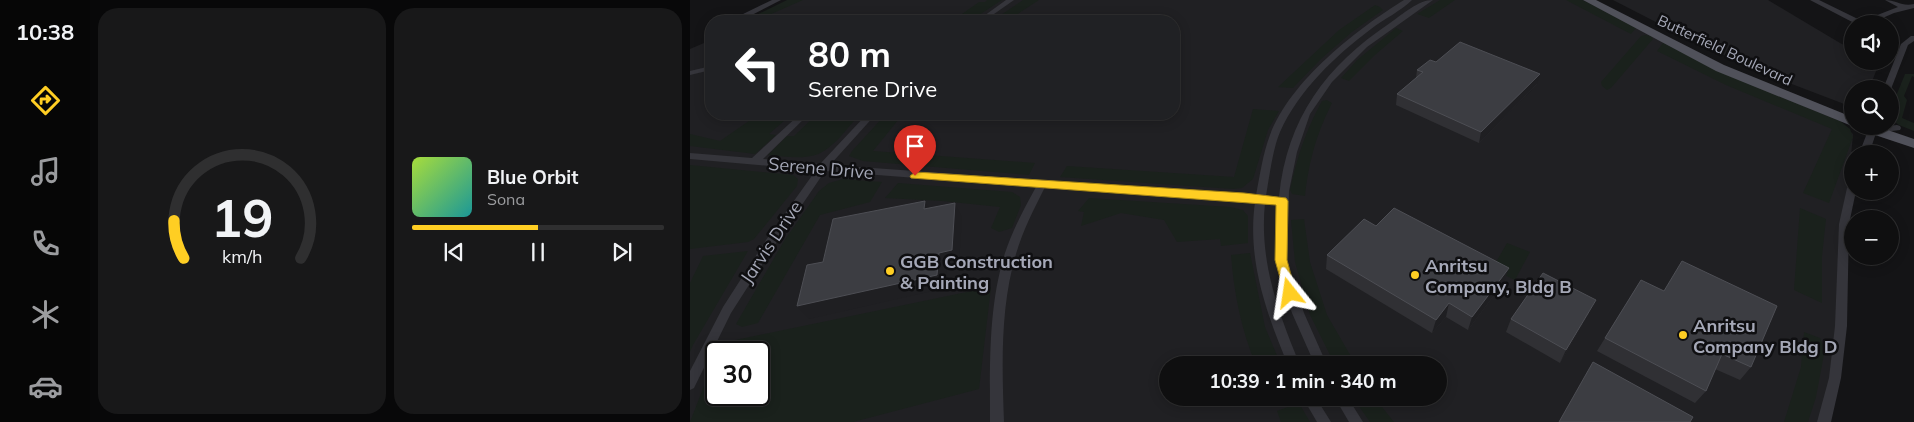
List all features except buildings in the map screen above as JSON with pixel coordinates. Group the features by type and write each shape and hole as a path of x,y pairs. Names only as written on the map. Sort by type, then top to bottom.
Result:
{"main road":[{"name":"Butterfield Boulevard","path":"1588,0 1720,68 1844,117"},
{"name":"Butterfield Boulevard","path":"1604,0 1844,116"},
{"path":"1899,129 1914,134"},
{"path":"1888,135 1914,144"}],"street":[{"path":"745,15 778,0"},
{"path":"989,15 1011,0"},
{"path":"1290,356 1263,278 1257,221 1260,198 1275,134 1300,94 1349,41 1409,0"},
{"path":"1317,356 1301,324 1281,260 1282,201 1299,127 1321,90 1353,55 1378,34 1430,0"},
{"path":"1813,0 1862,24 1914,6"},
{"path":"1888,0 1905,8"},
{"path":"1891,80 1905,44 1914,38"},
{"path":"690,74 705,70"},
{"path":"754,162 798,120"},
{"name":"Jarvis Drive","path":"690,384 727,310 770,243 822,168 866,120"},
{"name":"Serene Drive","path":"690,156 822,168 1282,201"},
{"path":"997,422 996,355 1004,276 1018,232 1042,184"},
{"path":"1824,422 1835,378 1841,326 1844,224 1849,200"},
{"path":"1314,406 1324,422"},
{"path":"1346,406 1356,422"}],"shaded area":[{"path":"787,0 803,0 769,15 756,15"},
{"path":"801,0 1581,0 1843,125 1844,135 1853,135 1852,145 1844,145 1844,200 1847,200 1846,210 1844,210 1844,238 1828,422 690,422 690,49 705,43 705,120 1180,120 1180,15 767,15"},
{"path":"987,0 1002,0 979,15 961,15 979,2"},
{"path":"1023,0 1039,0 1016,15 1001,15"},
{"path":"1440,0 1455,0 1429,18 1417,14"},
{"path":"1566,0 1583,0 1636,28 1631,34"},
{"path":"1613,0 1768,0 1844,45 1844,70 1876,70 1873,80 1844,80 1844,104 1758,71 1685,37"},
{"path":"1375,5 1383,10 1352,32 1321,59 1293,88 1278,87 1339,30"},
{"path":"1396,28 1403,31 1349,81 1341,78 1357,60"},
{"path":"1641,36 1651,36 1653,39 1611,88 1607,90 1602,86 1601,82"},
{"path":"1663,43 1746,83 1844,124 1844,135 1852,135 1853,137 1850,145 1844,145 1844,162 1829,203 1803,193 1832,129 1726,85 1657,51"},
{"path":"1905,74 1914,74 1904,96 1907,100 1902,118 1914,123 1914,131 1899,125 1899,89"},
{"path":"1327,100 1332,103 1314,148 1305,196 1292,194 1290,190 1296,166 1311,122 1322,101"},
{"path":"1253,109 1279,111 1268,130 1253,179 1242,188 1233,189 1060,177 1067,166 1234,177"},
{"path":"750,120 785,120 769,134 776,135 755,154 690,146 690,134 720,141"},
{"path":"811,120 855,120 832,145 818,154 800,157 768,155 787,136 794,136"},
{"path":"880,120 898,120 873,151 1035,163 1029,175 863,161 849,156"},
{"path":"690,165 793,175 798,179 797,186 754,239 748,242 690,249"},
{"path":"843,179 882,182 870,202 820,215 758,323 742,327 736,324 784,241 819,191 829,183"},
{"path":"898,183 1012,192 1020,197 1021,205 1012,228 999,232 991,228 1000,207 885,198"},
{"path":"1089,198 1230,207 1243,210 1248,216 1248,243 1221,246 1220,239 1177,242 1164,220 1121,213 1081,226 1084,212 1078,211"},
{"path":"1800,208 1826,219 1822,256 1822,303 1794,290"},
{"path":"1304,219 1310,262 1327,315 1351,356 1330,356 1310,315 1295,262 1291,220"},
{"path":"1507,243 1530,252 1515,280 1492,269"},
{"path":"748,251 690,352 690,283 703,256"},
{"path":"1250,253 1265,327 1277,356 1253,356 1242,324 1236,297 1231,255"},
{"path":"991,287 979,389 853,422 690,422 705,383 705,406 770,406 770,341 731,341"},
{"path":"1804,332 1820,338 1825,349 1816,397 1808,422 1784,422 1801,367"},
{"path":"1291,406 1301,406 1310,422 1281,422 1277,411"},
{"path":"1359,406 1381,406 1394,422 1370,422"}],"place":[{"name":"GGB Construction & Painting","path":"890,271"},
{"name":"Anritsu Company, Bldg B","path":"1415,275"},
{"name":"Anritsu Company Bldg D","path":"1683,335"}],"route":[{"path":"915,176 1282,201 1281,260 1290,293"}]}
